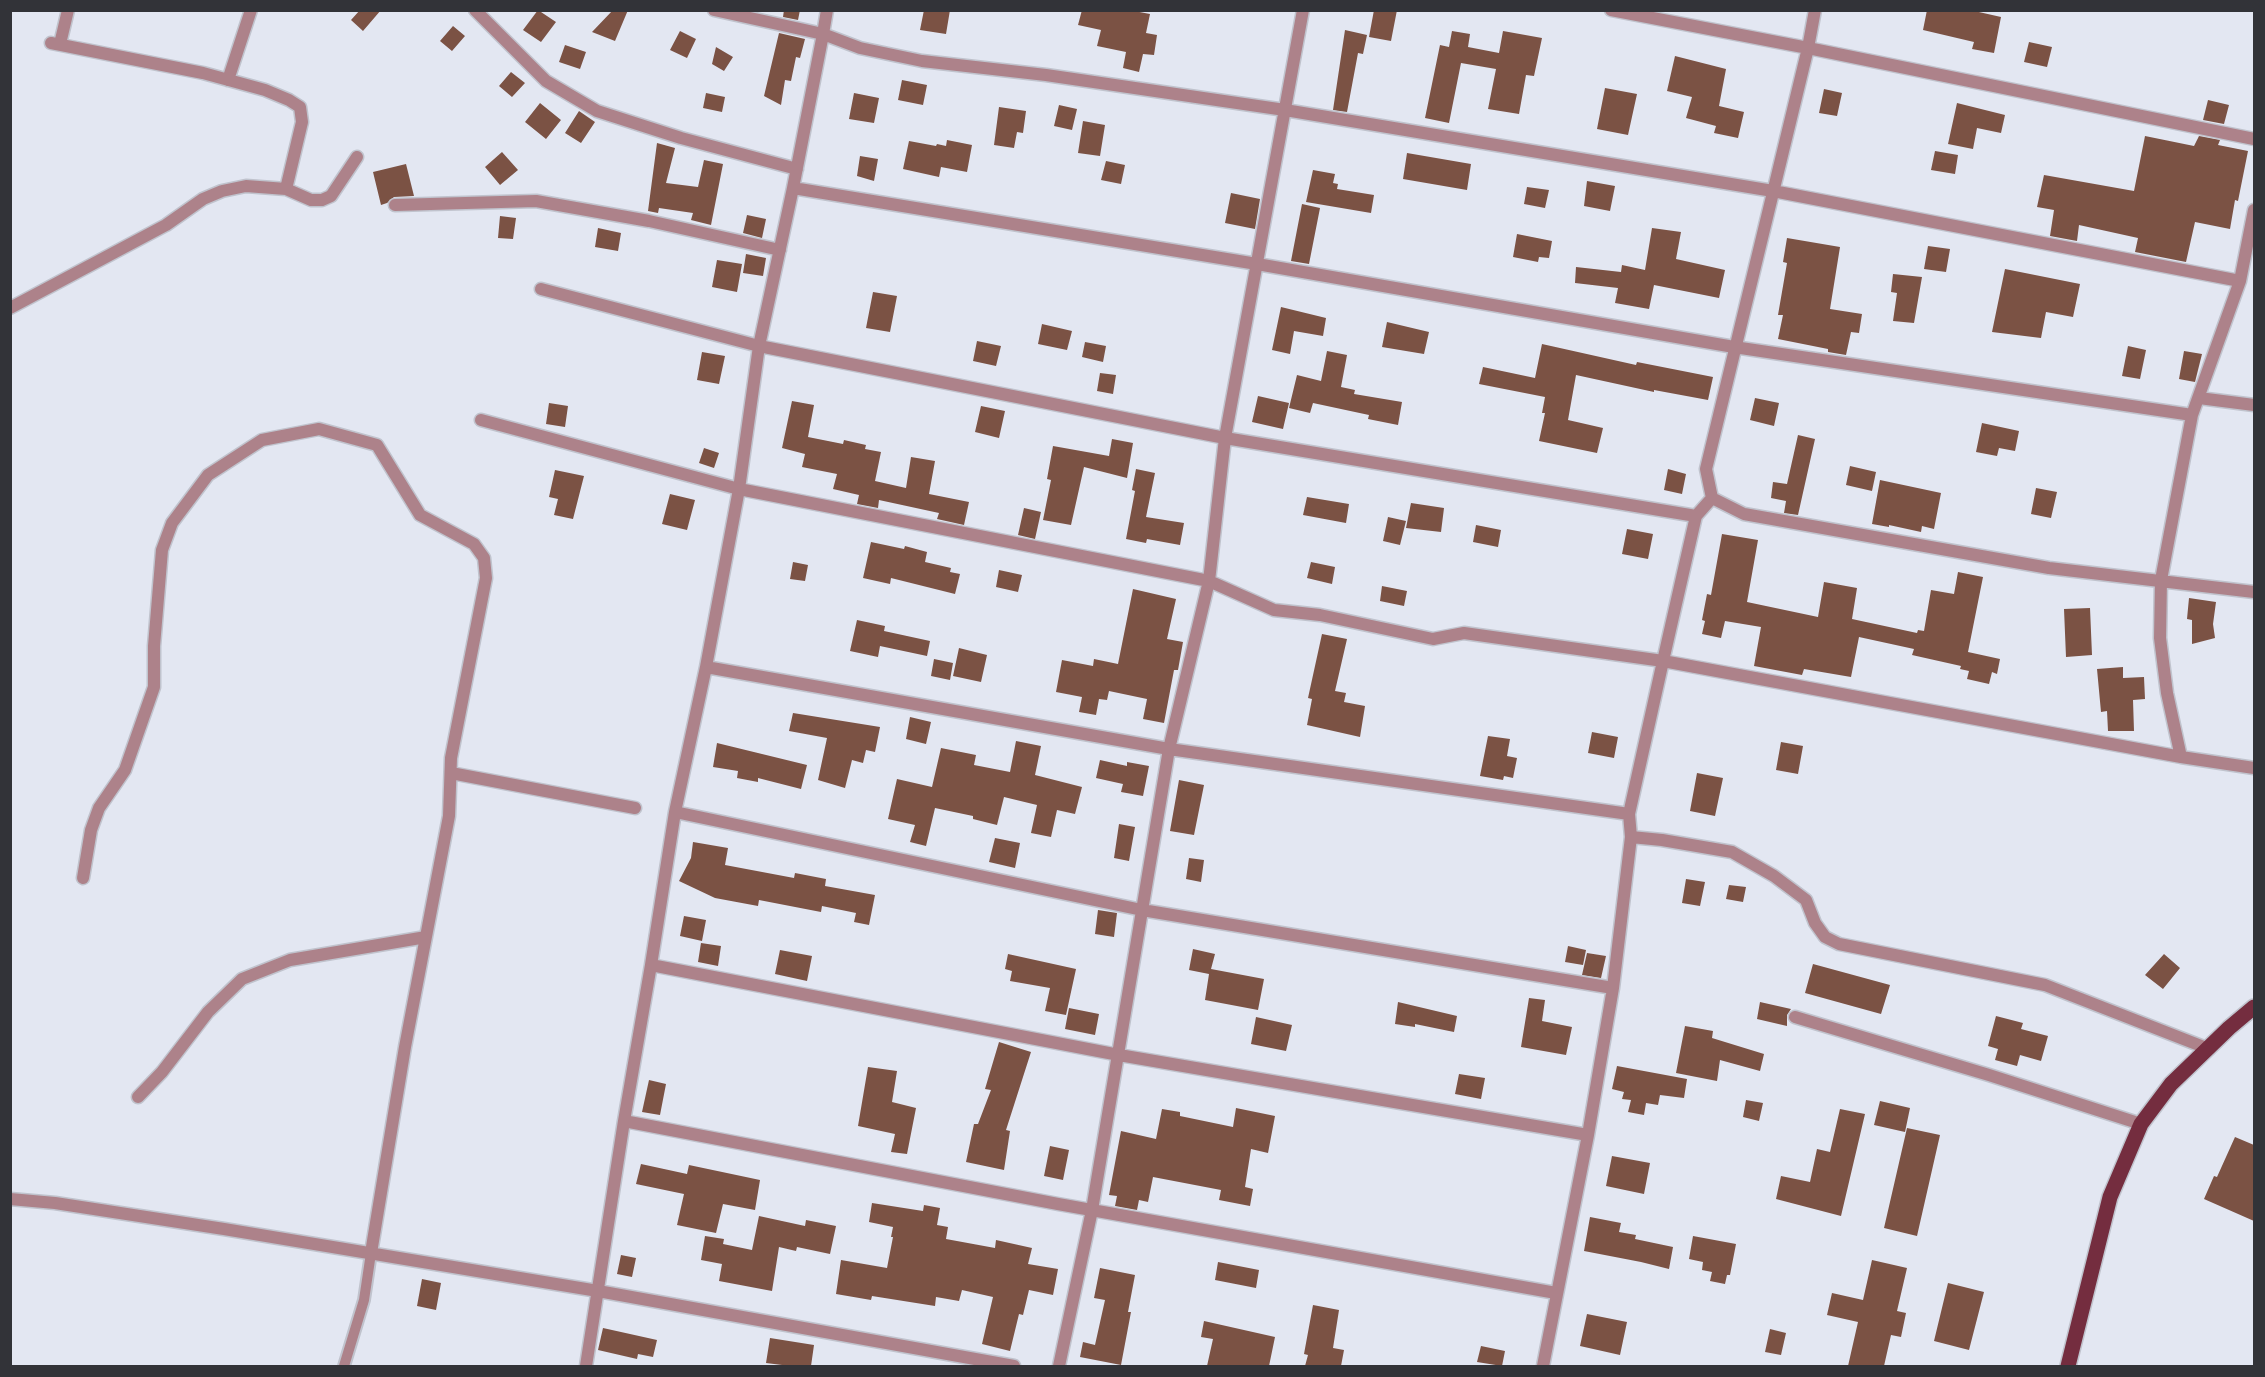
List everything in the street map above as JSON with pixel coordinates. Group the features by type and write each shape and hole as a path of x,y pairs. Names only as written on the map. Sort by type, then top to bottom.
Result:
{"main road":[{"path":"2067,1366 2110,1197 2141,1124 2171,1084 2254,1007"}],"street":[{"path":"68,10 56,44 203,73 266,90 300,107 302,122 286,189"},
{"path":"228,80 251,10"},
{"path":"475,10 546,81 597,111 681,138 797,169"},
{"path":"714,10 823,34 860,48 922,61 1046,75 1285,110 1773,191 2240,281"},
{"path":"586,1366 675,812 706,667 739,489 759,346 797,169 827,10"},
{"path":"1059,1366 1092,1210 1169,749 1209,580 1226,438 1304,10"},
{"path":"1611,10 2254,139"},
{"path":"1712,498 1706,469 1808,48 1815,10"},
{"path":"10,308 166,225 203,199 222,191 246,186 286,189 311,200 322,200 331,196 357,157"},
{"path":"793,188 1257,264 1734,347 2192,415"},
{"path":"394,205 536,201 649,221 780,250"},
{"path":"2181,757 2167,693 2160,639 2161,580 2192,415 2240,281 2254,210"},
{"path":"541,289 759,346 1226,438 1696,516"},
{"path":"2199,398 2254,405"},
{"path":"481,420 739,489 1209,580 1274,610 1320,615 1433,639 1464,633 1663,661 2181,757 2254,768"},
{"path":"83,878 91,830 99,808 125,770 154,687 154,646 162,550 172,523 208,475 262,440 319,429 377,445 420,515 474,544 484,558 486,578 452,758 449,816 405,1047 371,1253"},
{"path":"1543,1366 1588,1135 1613,988 1631,837 1629,814 1696,516 1712,498"},
{"path":"1712,498 1744,514 2049,568 2254,592"},
{"path":"706,667 1169,749 1629,814"},
{"path":"451,773 635,808"},
{"path":"675,812 1142,910 1613,988"},
{"path":"1631,837 1732,852 1774,876 1806,900 1815,923 1825,936 1839,944 2045,986 2209,1049"},
{"path":"138,1097 162,1072 208,1012 242,979 290,960 426,937"},
{"path":"651,965 1119,1055 1588,1135"},
{"path":"1795,1017 2141,1124"},
{"path":"624,1121 1092,1210 1556,1293"},
{"path":"10,1199 55,1203 371,1253 598,1291 1014,1366"}],"lane":[{"path":"344,1366 364,1300 371,1253"}],"building":[{"path":"360,10 381,10 363,31 351,20"},
{"path":"538,10 556,22 541,42 523,30"},
{"path":"613,10 628,10 615,41 592,32"},
{"path":"784,10 800,10 798,20 783,17"},
{"path":"924,10 950,10 946,34 920,30"},
{"path":"1082,10 1129,10 1150,14 1146,33 1157,35 1154,55 1143,54 1139,72 1123,68 1126,52 1097,46 1101,30 1078,25"},
{"path":"1374,10 1397,10 1391,41 1369,37"},
{"path":"1927,10 1970,10 2001,17 1994,53 1972,49 1974,42 1923,30"},
{"path":"453,26 465,36 452,51 440,41"},
{"path":"1345,30 1367,35 1363,54 1358,53 1347,112 1333,110"},
{"path":"680,31 696,39 687,58 670,50"},
{"path":"1452,31 1470,34 1468,47 1499,53 1503,31 1542,38 1534,76 1526,75 1519,114 1488,109 1496,69 1461,63 1449,123 1425,118 1440,45 1449,47"},
{"path":"779,33 805,39 800,58 796,57 791,81 785,80 781,105 764,96"},
{"path":"2029,42 2052,47 2047,67 2024,62"},
{"path":"565,45 586,52 580,69 559,62"},
{"path":"716,47 733,57 724,71 712,64"},
{"path":"1675,56 1726,69 1719,106 1744,112 1738,138 1714,133 1716,126 1686,118 1692,97 1667,91"},
{"path":"511,72 525,83 512,97 499,86"},
{"path":"902,80 927,85 923,105 898,100"},
{"path":"1605,88 1637,94 1628,135 1597,129"},
{"path":"1824,89 1842,93 1837,116 1819,113"},
{"path":"706,93 725,97 722,112 703,108"},
{"path":"854,93 879,98 874,123 849,119"},
{"path":"2208,100 2229,105 2224,124 2203,120"},
{"path":"540,103 561,120 546,139 525,122"},
{"path":"1957,103 2005,115 2001,133 1977,128 1973,149 1948,144"},
{"path":"1059,105 1077,109 1072,130 1054,126"},
{"path":"999,107 1026,111 1023,133 1017,132 1014,148 994,145"},
{"path":"579,111 595,122 581,143 565,133"},
{"path":"1083,121 1105,125 1100,156 1078,153"},
{"path":"2145,136 2194,146 2199,136 2220,140 2218,145 2248,151 2230,229 2195,222 2186,262 2135,252 2138,238 2079,225 2077,241 2050,236 2054,210 2037,207 2044,175 2134,191"},
{"path":"947,140 972,145 967,172 941,167 939,177 903,169 909,141 946,146"},
{"path":"657,143 675,148 666,183 698,187 704,160 723,164 711,225 691,220 693,213 659,208 658,213 648,211"},
{"path":"1935,151 1958,155 1955,174 1931,170"},
{"path":"502,152 518,170 500,185 485,167"},
{"path":"1407,153 1471,164 1467,190 1403,179"},
{"path":"860,156 878,159 874,181 857,176"},
{"path":"1106,161 1125,165 1121,184 1101,180"},
{"path":"406,164 414,196 394,197 381,205 373,172"},
{"path":"1313,170 1335,174 1333,183 1338,184 1337,189 1374,195 1371,213 1306,202"},
{"path":"1587,181 1615,186 1610,211 1584,206"},
{"path":"1527,187 1549,190 1545,208 1524,204"},
{"path":"1231,193 1260,199 1255,229 1225,223"},
{"path":"1302,204 1320,208 1309,264 1291,261"},
{"path":"747,215 766,219 762,238 743,233"},
{"path":"500,216 516,218 513,239 498,238"},
{"path":"598,228 621,233 618,251 595,247"},
{"path":"1652,228 1681,232 1676,259 1725,270 1719,298 1654,285 1649,309 1615,303 1618,288 1575,283 1576,267 1621,272 1622,265 1645,270"},
{"path":"1517,234 1552,241 1549,258 1539,257 1538,262 1513,257"},
{"path":"1787,238 1840,247 1830,309 1862,314 1859,333 1851,332 1846,355 1778,339 1783,315 1778,315 1787,263 1783,262"},
{"path":"1928,246 1950,249 1946,272 1924,269"},
{"path":"746,254 766,258 763,276 743,273"},
{"path":"717,260 742,264 737,292 712,287"},
{"path":"2005,269 2080,284 2073,317 2046,312 2041,338 1992,332"},
{"path":"1893,274 1922,277 1914,323 1893,321 1897,293 1891,292"},
{"path":"873,292 897,296 890,332 866,328"},
{"path":"1281,307 1326,318 1323,336 1294,331 1290,354 1272,350"},
{"path":"1387,322 1429,332 1424,354 1382,347"},
{"path":"1042,324 1072,331 1067,350 1038,344"},
{"path":"977,341 1001,346 996,366 973,361"},
{"path":"1085,342 1106,346 1103,362 1082,357"},
{"path":"1542,344 1636,365 1637,362 1713,377 1708,400 1654,390 1654,392 1576,375 1568,420 1603,428 1597,453 1539,441 1545,413 1542,413 1545,397 1479,384 1483,367 1535,378"},
{"path":"2128,346 2146,350 2140,379 2122,376"},
{"path":"1327,351 1347,355 1341,387 1355,390 1354,394 1402,402 1398,425 1368,419 1369,415 1313,403 1310,413 1289,408 1297,375 1321,381"},
{"path":"2184,351 2202,354 2195,382 2179,379"},
{"path":"702,352 725,356 719,384 697,380"},
{"path":"1100,373 1116,375 1113,394 1097,391"},
{"path":"1258,396 1289,403 1283,429 1252,422"},
{"path":"1755,398 1779,403 1774,426 1750,420"},
{"path":"792,401 814,405 808,437 843,444 844,440 866,445 865,449 881,452 875,481 906,488 911,457 935,461 929,494 969,502 964,525 937,519 939,513 879,500 878,508 857,504 859,495 833,489 837,474 802,467 805,454 782,448"},
{"path":"549,403 568,406 565,427 546,424"},
{"path":"981,406 1005,411 999,438 975,432"},
{"path":"1982,423 2019,431 2015,451 1999,448 1997,456 1976,452"},
{"path":"1798,435 1815,439 1798,515 1784,513 1786,501 1771,498 1773,482 1787,484"},
{"path":"1112,439 1133,443 1127,478 1084,467 1071,525 1043,520 1051,480 1047,479 1053,446 1109,456"},
{"path":"704,448 719,453 714,468 699,463"},
{"path":"1850,466 1876,472 1872,491 1846,485"},
{"path":"1136,469 1155,473 1146,517 1184,523 1180,545 1147,539 1146,543 1126,539 1135,491 1132,490"},
{"path":"1668,469 1686,474 1682,494 1664,490"},
{"path":"555,470 584,476 573,519 554,515 558,499 549,497"},
{"path":"1880,480 1941,493 1934,529 1922,526 1921,532 1872,524"},
{"path":"2036,488 2057,492 2051,518 2031,514"},
{"path":"670,494 695,500 687,530 662,524"},
{"path":"1307,497 1349,504 1346,523 1303,515"},
{"path":"1411,503 1444,508 1441,532 1406,528"},
{"path":"1024,508 1041,512 1035,539 1018,535"},
{"path":"1388,517 1406,521 1400,545 1383,541"},
{"path":"1476,525 1501,530 1498,547 1473,542"},
{"path":"1627,529 1653,534 1648,559 1622,554"},
{"path":"1722,534 1758,540 1747,602 1818,617 1824,582 1857,588 1852,619 1917,633 1918,630 1924,631 1931,590 1954,594 1958,572 1983,577 1968,652 2000,659 1997,674 1992,672 1989,684 1967,679 1969,671 1960,669 1961,666 1912,655 1914,649 1859,637 1851,677 1804,669 1802,675 1754,666 1761,627 1725,621 1721,638 1702,634 1707,594 1711,595"},
{"path":"871,542 904,549 905,546 927,552 925,562 951,568 950,572 960,574 955,594 891,578 890,584 863,578"},
{"path":"793,562 808,565 805,581 790,579"},
{"path":"1311,562 1335,567 1332,584 1307,578"},
{"path":"999,570 1022,575 1018,592 996,587"},
{"path":"1382,586 1407,591 1404,606 1380,601"},
{"path":"1133,589 1176,599 1167,639 1183,642 1178,670 1174,670 1164,723 1143,719 1147,699 1109,691 1107,700 1099,699 1096,715 1079,712 1082,697 1056,692 1062,660 1093,666 1094,659 1118,664"},
{"path":"2189,598 2216,602 2213,624 2215,638 2192,644 2192,620 2187,619"},
{"path":"2090,608 2092,655 2066,657 2064,609"},
{"path":"857,620 885,626 884,631 930,641 927,656 880,646 878,657 850,651"},
{"path":"1322,634 1347,639 1335,691 1346,693 1344,702 1365,706 1360,737 1307,725 1312,699 1308,698"},
{"path":"959,648 987,655 981,682 953,676"},
{"path":"934,659 953,663 950,680 931,676"},
{"path":"2123,667 2123,678 2144,677 2145,699 2133,700 2134,731 2108,731 2107,711 2101,712 2097,669"},
{"path":"793,713 880,727 875,752 866,750 863,763 852,760 845,788 818,780 827,738 789,731"},
{"path":"910,717 931,722 926,744 906,739"},
{"path":"1592,732 1618,737 1614,758 1588,753"},
{"path":"1488,736 1510,739 1507,756 1517,758 1513,778 1504,776 1503,780 1480,776"},
{"path":"1016,741 1041,746 1035,775 1082,787 1075,814 1057,810 1051,837 1031,833 1037,805 1004,797 997,825 973,819 973,816 935,808 926,846 910,842 915,825 888,819 897,779 932,787 941,748 976,755 974,765 1010,772"},
{"path":"1781,742 1803,746 1798,774 1776,770"},
{"path":"717,743 807,765 801,789 758,778 758,782 737,778 738,771 713,767"},
{"path":"1100,760 1127,766 1127,762 1149,766 1143,796 1121,792 1123,784 1096,778"},
{"path":"1697,773 1723,778 1715,816 1690,811"},
{"path":"1179,780 1204,785 1194,835 1170,831"},
{"path":"1119,824 1135,827 1129,861 1114,858"},
{"path":"995,838 1020,843 1015,868 989,862"},
{"path":"693,842 728,848 725,865 794,878 795,873 826,879 825,886 875,895 869,925 854,922 856,913 822,906 821,912 759,900 758,906 715,898 679,881 691,858"},
{"path":"1189,858 1204,860 1201,882 1186,879"},
{"path":"1686,879 1705,882 1700,906 1682,903"},
{"path":"1729,885 1746,887 1743,902 1726,899"},
{"path":"1098,910 1117,913 1114,937 1095,934"},
{"path":"684,916 706,920 702,941 680,936"},
{"path":"701,943 721,946 718,966 698,962"},
{"path":"1568,946 1586,950 1583,965 1565,962"},
{"path":"1193,949 1215,954 1211,969 1264,979 1258,1010 1205,1000 1209,974 1189,970"},
{"path":"780,950 812,956 807,981 775,974"},
{"path":"1587,953 1606,956 1601,978 1582,975"},
{"path":"1008,954 1076,969 1066,1015 1045,1011 1050,988 1010,981 1012,971 1005,969"},
{"path":"2164,954 2180,968 2163,989 2145,975"},
{"path":"1813,964 1890,985 1881,1014 1805,993"},
{"path":"1529,998 1545,1000 1542,1021 1572,1027 1566,1055 1521,1047"},
{"path":"1398,1002 1457,1016 1454,1032 1415,1024 1415,1027 1395,1024"},
{"path":"1760,1002 1791,1009 1787,1015 1787,1026 1757,1019"},
{"path":"1069,1008 1099,1014 1095,1035 1065,1029"},
{"path":"1996,1016 2023,1023 2021,1029 2048,1036 2041,1061 2020,1055 2017,1066 1995,1060 1998,1049 1988,1046"},
{"path":"1256,1017 1292,1025 1286,1051 1251,1044"},
{"path":"1685,1026 1713,1031 1712,1038 1764,1054 1760,1071 1720,1060 1717,1081 1676,1073"},
{"path":"999,1042 1031,1052 1006,1130 1010,1131 1004,1170 966,1162 974,1124 978,1124 991,1090 985,1089"},
{"path":"1617,1066 1687,1079 1684,1098 1660,1095 1658,1105 1646,1103 1644,1115 1628,1112 1631,1100 1622,1099 1624,1092 1612,1089"},
{"path":"868,1067 897,1071 892,1102 916,1108 907,1154 891,1152 895,1134 858,1126"},
{"path":"1459,1074 1485,1078 1481,1099 1455,1094"},
{"path":"649,1080 666,1084 660,1115 642,1112"},
{"path":"1746,1100 1763,1103 1759,1121 1743,1117"},
{"path":"1880,1101 1910,1108 1905,1132 1874,1125"},
{"path":"1236,1108 1275,1116 1268,1153 1251,1149 1245,1187 1253,1189 1250,1206 1219,1200 1221,1190 1153,1177 1148,1202 1139,1200 1137,1210 1115,1206 1117,1196 1109,1195 1121,1131 1156,1139 1162,1109 1180,1112 1180,1116 1233,1127"},
{"path":"1840,1109 1865,1114 1841,1216 1776,1199 1781,1176 1810,1182 1817,1149 1830,1152"},
{"path":"1907,1128 1940,1135 1917,1236 1884,1228"},
{"path":"2235,1137 2254,1145 2254,1221 2204,1199"},
{"path":"1050,1146 1069,1150 1063,1180 1044,1176"},
{"path":"1612,1156 1650,1163 1644,1194 1606,1186"},
{"path":"641,1164 687,1174 689,1165 760,1180 755,1210 723,1204 716,1233 677,1225 684,1194 636,1184"},
{"path":"872,1203 923,1211 924,1205 940,1208 937,1225 948,1227 946,1239 995,1248 996,1240 1032,1248 1028,1264 1058,1269 1053,1295 1029,1290 1023,1315 1019,1314 1010,1351 982,1344 993,1297 962,1290 959,1301 936,1297 935,1306 872,1296 871,1300 836,1294 841,1260 887,1268 893,1227 869,1222"},
{"path":"759,1216 805,1226 806,1220 836,1226 830,1254 797,1247 796,1251 779,1247 772,1291 719,1281 722,1264 701,1260 705,1236 724,1239 723,1244 752,1250"},
{"path":"1590,1217 1621,1223 1619,1232 1636,1235 1635,1239 1673,1247 1669,1269 1584,1251"},
{"path":"1693,1236 1736,1244 1730,1275 1727,1275 1725,1284 1710,1281 1712,1272 1702,1270 1703,1262 1689,1259"},
{"path":"621,1255 636,1258 632,1277 617,1274"},
{"path":"1872,1260 1907,1268 1897,1311 1906,1313 1901,1337 1891,1335 1884,1366 1848,1366 1858,1322 1827,1315 1832,1293 1863,1300"},
{"path":"1218,1262 1259,1270 1256,1288 1215,1280"},
{"path":"1100,1268 1135,1275 1121,1365 1080,1357 1083,1342 1095,1345 1105,1300 1094,1298"},
{"path":"422,1279 441,1283 436,1310 417,1306"},
{"path":"1948,1283 1984,1292 1969,1350 1934,1341"},
{"path":"1313,1305 1339,1310 1333,1348 1344,1350 1341,1366 1305,1366 1308,1355 1304,1354"},
{"path":"1587,1314 1627,1322 1620,1355 1580,1346"},
{"path":"1204,1321 1275,1337 1269,1366 1207,1366 1213,1339 1201,1337"},
{"path":"603,1328 657,1340 653,1357 638,1354 637,1359 598,1350"},
{"path":"1770,1329 1786,1333 1781,1355 1765,1352"},
{"path":"770,1338 814,1345 811,1366 766,1363"},
{"path":"1481,1346 1505,1351 1502,1366 1477,1362"}]}
